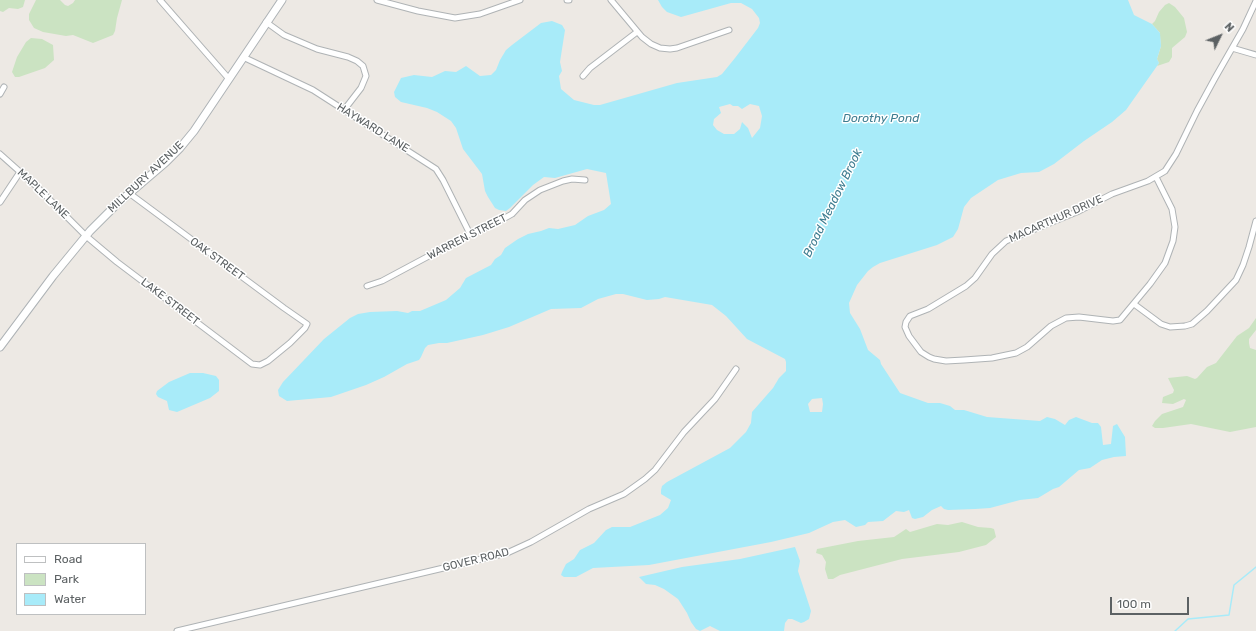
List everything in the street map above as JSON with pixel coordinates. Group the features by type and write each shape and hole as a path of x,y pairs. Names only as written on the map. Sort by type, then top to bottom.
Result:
{"main road":[{"name":"MILLBURY AVENUE","path":"0,347 53,276 102,218 180,148 194,131 282,0"}],"street":[{"path":"160,0 229,79"},
{"path":"377,0 418,12 455,18 480,14 520,0"},
{"path":"611,0 637,32 651,44 660,48 670,49 691,44 729,30"},
{"name":"MACARTHUR DRIVE","path":"1134,304 1123,317 1117,321 1079,317 1066,318 1050,326 1027,347 1016,353 992,358 939,360 929,357 921,352 913,342 905,327 910,316 943,300 971,282 992,254 1006,241 1079,211 1112,194 1156,177 1168,167 1256,1"},
{"path":"266,22 284,35 317,49 348,57 357,61 363,66 366,76 361,88 344,110"},
{"path":"584,76 590,68 637,32"},
{"path":"1232,48 1256,55"},
{"name":"HAYWARD LANE","path":"243,57 313,90 436,169 470,234"},
{"path":"0,94 4,87"},
{"name":"MAPLE LANE","path":"0,154 86,236"},
{"path":"0,202 20,172"},
{"path":"1156,177 1172,209 1174,227 1173,241 1165,263 1134,304 1161,324 1170,327 1192,324 1207,311 1236,280 1243,265 1256,220"},
{"name":"WARREN STREET","path":"368,286 382,281 470,234 494,224 512,214 525,200 540,190 572,179 585,180"},
{"name":"OAK STREET","path":"129,193 307,324 305,328 277,354 263,364 256,366"},
{"name":"LAKE STREET","path":"86,236 117,262 248,362 256,366"},
{"name":"GOVER ROAD","path":"177,631 507,553 531,542 589,509 624,494 645,479 655,470 684,432 715,399 736,369"}],"green space":[{"path":"0,0 25,0 23,7 18,9 9,8 3,12 0,11"},
{"path":"36,0 60,0 68,6 75,0 122,0 113,35 93,43 73,35 66,36 43,32 34,28 29,20 29,14"},
{"path":"1169,3 1175,7 1184,18 1187,32 1185,37 1172,48 1172,57 1169,62 1157,66 1159,63 1157,59 1161,46 1160,33 1152,24 1159,12"},
{"path":"31,38 42,39 53,45 54,60 45,68 15,77 12,72 17,57 26,42"},
{"path":"1256,318 1256,330 1249,339 1249,343 1250,348 1256,350 1256,427 1230,432 1191,424 1163,428 1155,428 1152,426 1162,414 1183,407 1186,400 1184,399 1173,404 1162,403 1163,397 1173,393 1174,390 1168,378 1187,376 1195,379 1197,378 1207,367 1216,363 1237,336 1249,328"},
{"path":"962,522 978,527 994,529 996,537 986,545 959,552 902,559 840,575 833,579 828,579 825,569 826,562 822,555 816,553 817,549 858,541 894,537 906,529 910,532 937,524 948,525"}],"water":[{"name":"Dorothy Pond","path":"658,0 1128,0 1134,15 1152,24 1160,33 1161,46 1157,59 1159,63 1126,110 1112,122 1054,164 1039,172 1021,173 998,180 971,198 964,207 958,229 953,237 937,245 880,263 873,267 857,285 849,303 850,313 860,329 868,350 880,360 881,364 900,393 928,403 940,403 950,406 955,410 964,410 987,417 1040,421 1047,417 1055,419 1065,425 1069,420 1076,417 1092,423 1098,423 1101,427 1103,445 1111,444 1113,426 1117,424 1125,437 1126,456 1102,460 1090,468 1079,470 1059,487 1038,498 1020,500 990,508 948,510 941,506 932,510 923,517 915,519 912,518 909,510 904,512 896,511 883,521 868,522 865,525 856,527 845,520 833,522 809,533 771,542 649,565 593,568 576,577 564,577 561,575 566,564 574,559 580,550 594,543 606,530 612,527 630,527 660,515 668,508 671,500 661,494 662,486 667,482 730,448 746,432 751,423 752,412 786,371 785,359 747,339 726,316 712,305 665,297 647,300 623,294 616,294 598,299 581,308 551,309 509,327 483,335 447,343 428,345 419,360 407,364 366,385 331,397 287,401 279,396 278,390 283,382 324,339 350,318 358,314 370,312 397,311 408,313 412,311 420,311 446,300 460,288 466,278 491,265 495,259 501,255 505,248 518,239 528,234 549,228 558,229 575,225 588,216 604,210 611,204 606,173 587,169 555,178 544,177 533,185 506,211 495,208 485,191 482,174 463,149 456,128 451,121 437,112 401,102 395,97 394,92 401,78 414,75 432,77 445,71 456,72 466,66 480,76 491,75 496,70 506,50 541,23 552,21 562,25 565,30 560,62 562,71 559,76 561,89 574,100 600,105 677,83 717,77 722,74 735,58 758,28 760,23 759,18 752,9 741,3 731,3 681,17 667,12","holes":["730,104 733,106 738,106 742,109 750,104 759,106 762,116 760,128 752,138 748,128 742,122 740,129 734,134 724,134 717,130 713,125 714,119 721,113 719,107","822,398 822,412 810,412 808,404 812,399"]},
{"path":"190,373 203,373 216,376 219,380 219,391 210,398 177,412 169,410 167,401 158,397 156,394 157,391 169,382"},
{"path":"795,547 800,561 798,571 811,611 809,619 804,622 801,623 788,619 785,623 784,631 720,631 710,626 700,631 696,629 691,622 678,599 664,589 655,585 646,584 639,577 682,567 740,559"}],"waterway":[{"path":"1175,631 1188,619 1229,615 1234,585 1256,567"}],"water label":[{"name":"Broad Meadow Brook","path":"833,203"}]}
